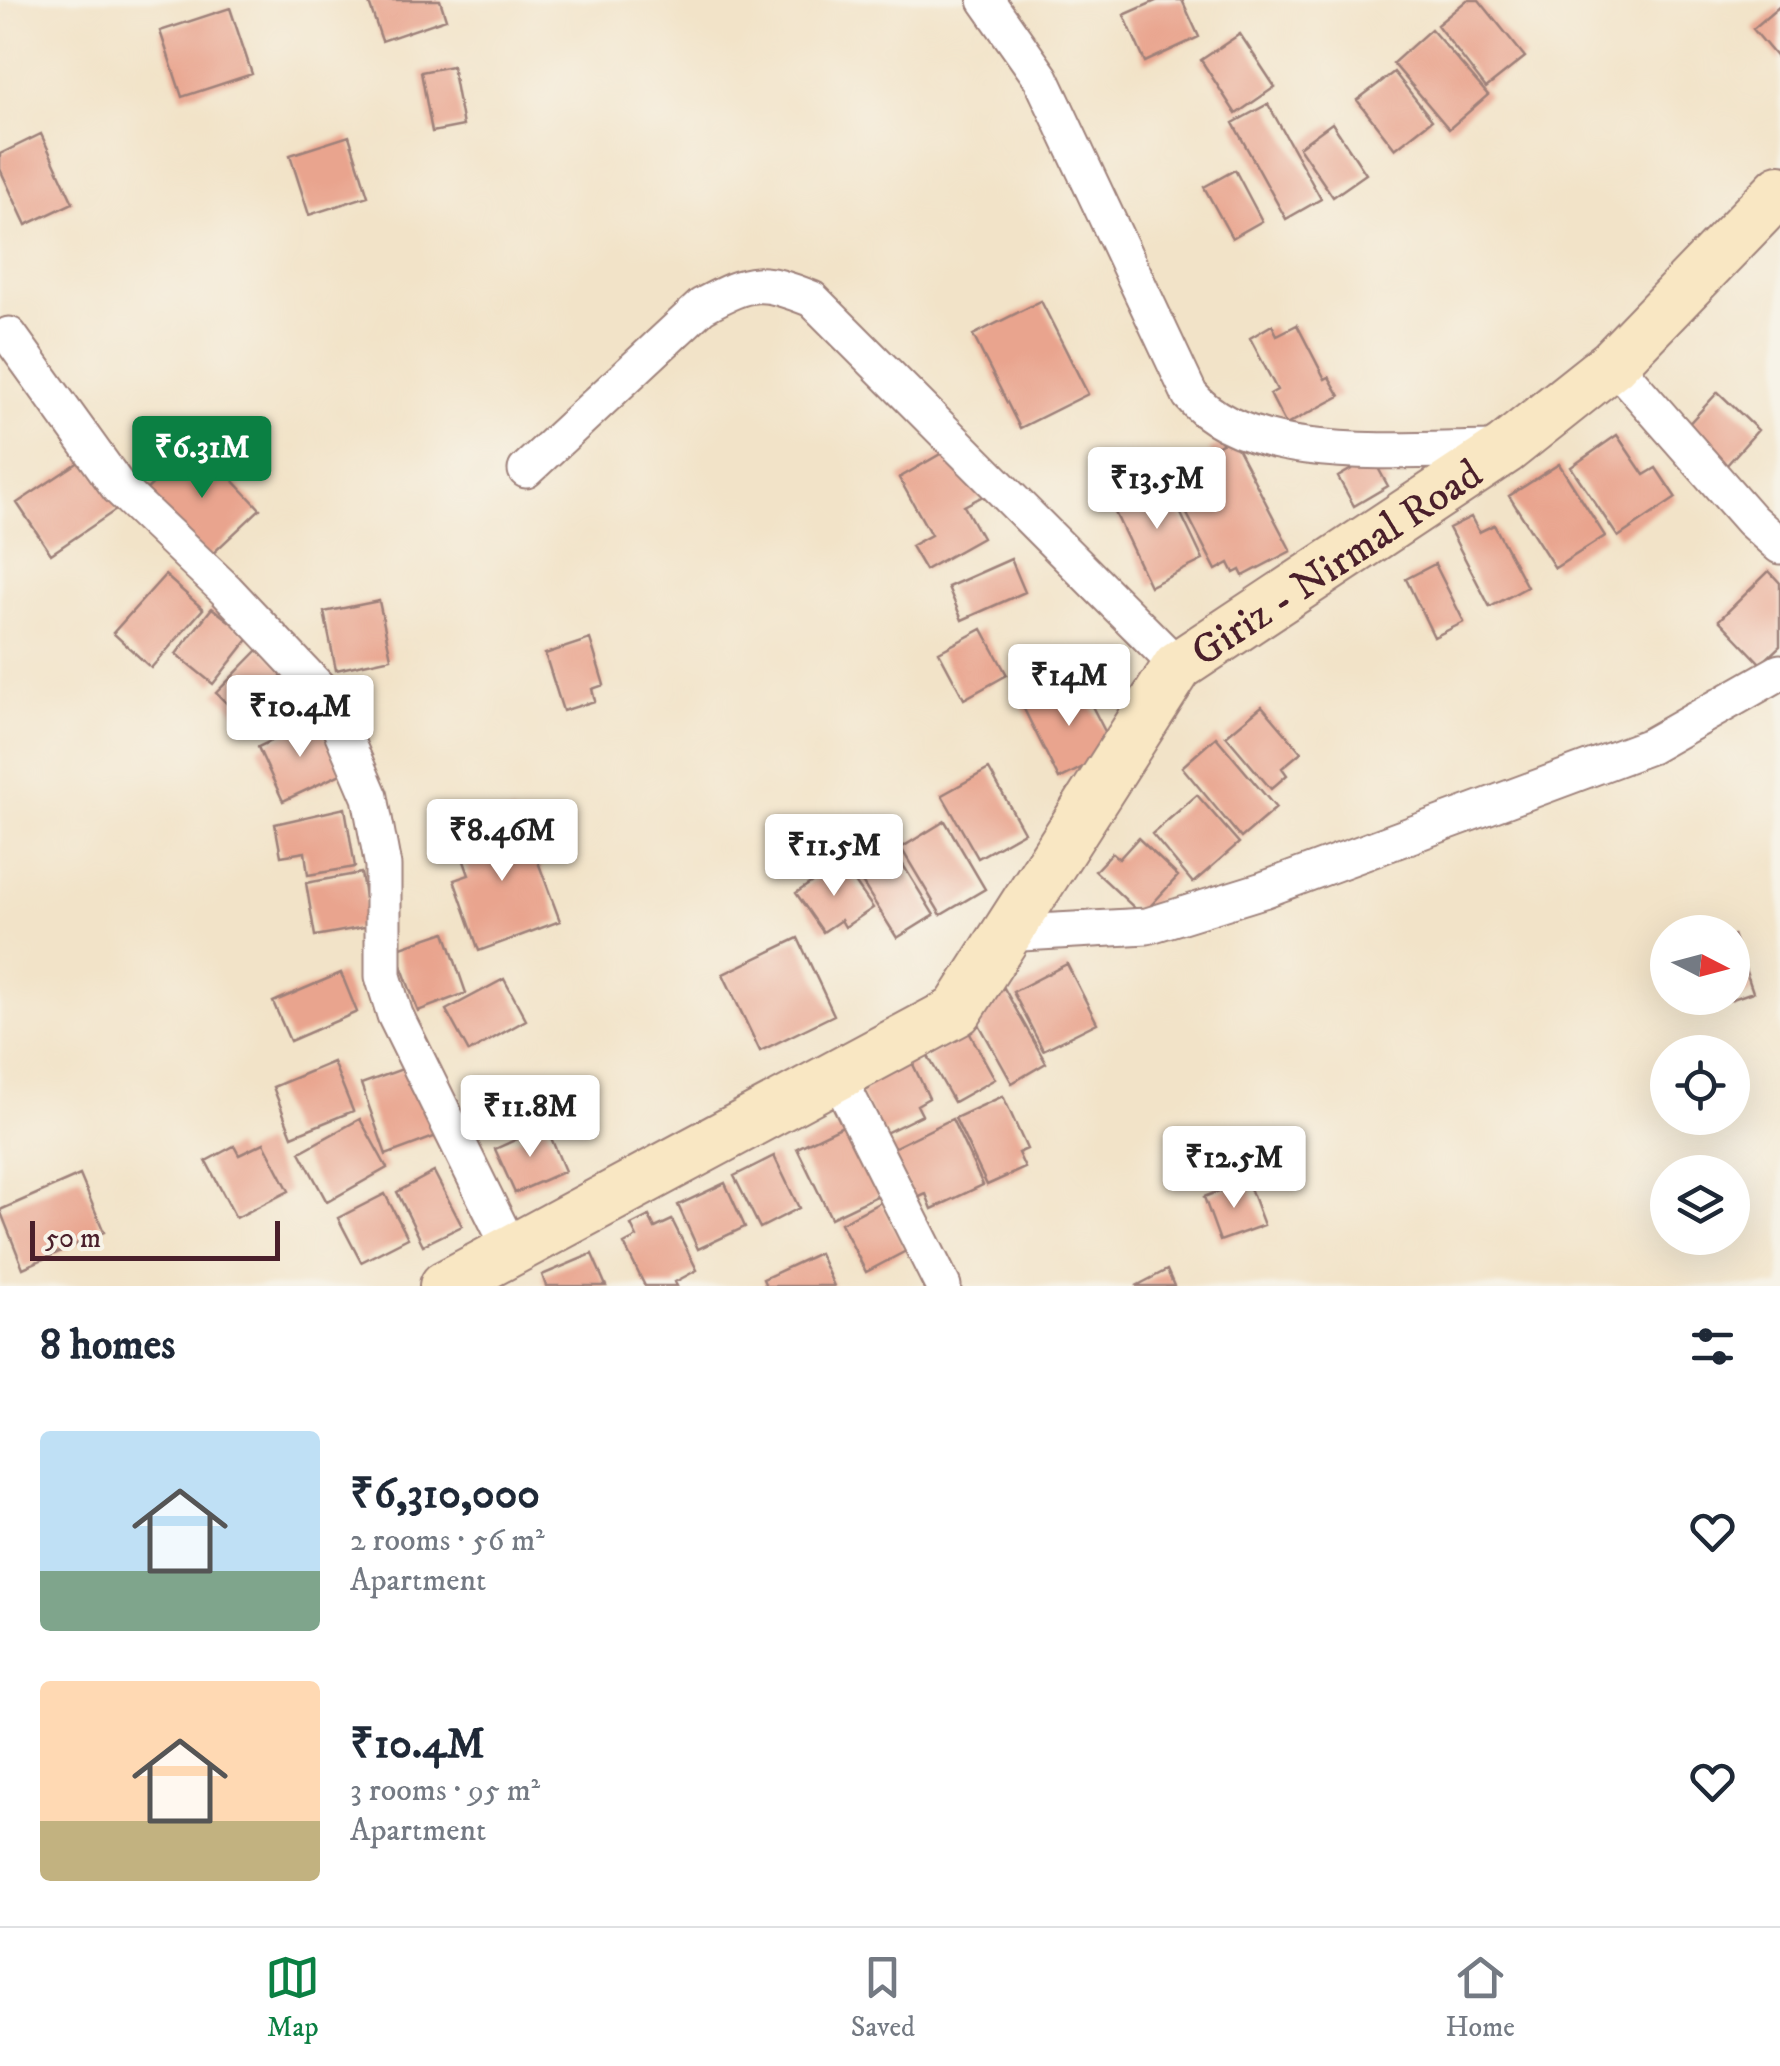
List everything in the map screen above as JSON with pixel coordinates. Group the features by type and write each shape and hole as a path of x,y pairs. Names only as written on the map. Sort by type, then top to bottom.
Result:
{"main road":[{"name":"Giriz - Nirmal Road","path":"445,1286 957,1011 1178,666 1505,449 1613,362 1780,190"}],"street":[{"path":"986,0 1041,78 1190,395 1205,413 1252,437 1298,446 1505,449"},
{"path":"526,470 702,306 731,290 768,282 812,299 1178,666"},
{"path":"9,335 119,488 226,590 327,698 370,796 384,866 383,976 394,1015 510,1248"},
{"path":"1613,362 1738,506 1780,546"},
{"path":"1003,934 1147,926 1263,890 1650,746 1780,672"},
{"path":"838,1077 943,1286"}],"building":[{"path":"368,0 440,0 446,19 382,41"},
{"path":"1158,0 1182,0 1199,37 1145,62 1124,15"},
{"path":"1467,0 1479,0 1525,57 1486,88 1437,25"},
{"path":"1780,6 1780,61 1753,29"},
{"path":"230,8 252,74 182,97 160,31"},
{"path":"1431,29 1488,95 1449,129 1393,63"},
{"path":"1240,34 1275,87 1236,114 1201,60"},
{"path":"452,66 463,126 432,132 421,72"},
{"path":"1394,72 1432,120 1395,149 1357,100"},
{"path":"1268,104 1321,199 1286,219 1233,123"},
{"path":"1332,123 1366,174 1333,197 1299,147"},
{"path":"41,134 73,203 26,225 0,169 0,154"},
{"path":"349,136 368,196 309,215 290,155"},
{"path":"1235,170 1262,221 1232,238 1204,187"},
{"path":"1041,301 1088,394 1020,428 973,335"},
{"path":"1272,325 1277,335 1297,325 1325,379 1329,377 1340,396 1286,425 1270,394 1277,390 1250,338"},
{"path":"1718,392 1758,430 1726,466 1685,428"},
{"path":"1617,435 1644,475 1656,468 1676,498 1618,537 1571,467"},
{"path":"1232,438 1291,551 1243,576 1240,570 1234,573 1229,563 1216,570 1171,483 1215,461 1209,450"},
{"path":"197,442 260,509 207,559 144,492"},
{"path":"956,445 985,495 964,506 982,538 925,570 911,546 931,535 899,478"},
{"path":"1372,457 1388,486 1354,506 1338,477"},
{"path":"85,458 119,508 51,554 17,503"},
{"path":"1559,464 1605,536 1555,568 1509,496"},
{"path":"1164,478 1203,560 1150,586 1111,504"},
{"path":"1471,517 1479,532 1494,525 1527,587 1490,607 1449,528"},
{"path":"1011,559 1025,592 962,620 948,587"},
{"path":"1435,564 1464,622 1434,637 1406,579"},
{"path":"1769,571 1780,583 1780,646 1761,664 1719,620"},
{"path":"165,575 203,609 151,668 113,633"},
{"path":"379,601 391,658 336,670 324,612"},
{"path":"212,608 250,637 213,684 176,654"},
{"path":"982,629 1007,675 964,699 939,652"},
{"path":"590,639 604,685 592,689 595,701 563,711 545,654"},
{"path":"261,647 286,672 241,717 216,693"},
{"path":"1078,679 1115,751 1059,779 1023,707"},
{"path":"1262,706 1301,752 1282,768 1287,775 1271,789 1226,736"},
{"path":"317,719 343,773 283,801 258,747"},
{"path":"1216,737 1276,808 1241,838 1182,767"},
{"path":"989,769 1024,832 978,858 942,795"},
{"path":"1197,795 1239,843 1193,883 1152,834"},
{"path":"345,808 355,867 308,875 305,852 281,856 275,824"},
{"path":"513,812 528,854 534,851 560,921 479,951 454,880 469,875 454,833"},
{"path":"945,821 985,889 941,915 901,848"},
{"path":"1138,838 1178,876 1142,915 1095,871 1112,853 1119,859"},
{"path":"897,855 934,915 897,938 860,879"},
{"path":"841,862 873,908 845,927 841,920 823,932 796,893"},
{"path":"361,873 370,926 315,936 306,883"},
{"path":"445,932 466,993 418,1011 395,949"},
{"path":"798,938 834,1015 760,1051 723,974"},
{"path":"1067,964 1097,1023 1043,1050 1013,992"},
{"path":"341,973 357,1012 290,1041 273,1002"},
{"path":"504,979 526,1020 469,1052 446,1010"},
{"path":"1004,988 1046,1063 1012,1083 970,1008"},
{"path":"969,1032 995,1079 954,1102 928,1056"},
{"path":"909,1056 929,1098 917,1105 922,1115 881,1135 860,1092 869,1088 863,1078"},
{"path":"333,1062 353,1111 292,1136 273,1087"},
{"path":"416,1064 442,1134 386,1155 361,1084"},
{"path":"1003,1096 1027,1149 1018,1153 1025,1168 987,1185 955,1118"},
{"path":"360,1119 387,1168 327,1202 300,1152"},
{"path":"952,1119 983,1185 932,1209 926,1194 913,1200 889,1150"},
{"path":"845,1125 879,1195 831,1218 797,1148"},
{"path":"546,1126 565,1171 515,1193 495,1149"},
{"path":"264,1143 289,1191 236,1218 206,1161 234,1146 239,1155"},
{"path":"774,1156 799,1208 760,1228 734,1176"},
{"path":"434,1172 462,1226 423,1245 397,1192"},
{"path":"80,1175 104,1232 23,1268 0,1210"},
{"path":"1247,1180 1264,1225 1220,1241 1204,1197"},
{"path":"725,1183 745,1227 698,1249 678,1205"},
{"path":"385,1194 408,1238 361,1262 338,1218"},
{"path":"881,1202 906,1251 866,1272 841,1223"},
{"path":"649,1216 655,1228 672,1220 697,1270 675,1282 677,1286 645,1286 624,1244 637,1237 631,1225"},
{"path":"819,1253 834,1286 766,1286 763,1279"},
{"path":"592,1254 606,1286 546,1286 542,1275"},
{"path":"1167,1270 1174,1286 1136,1286"}]}
